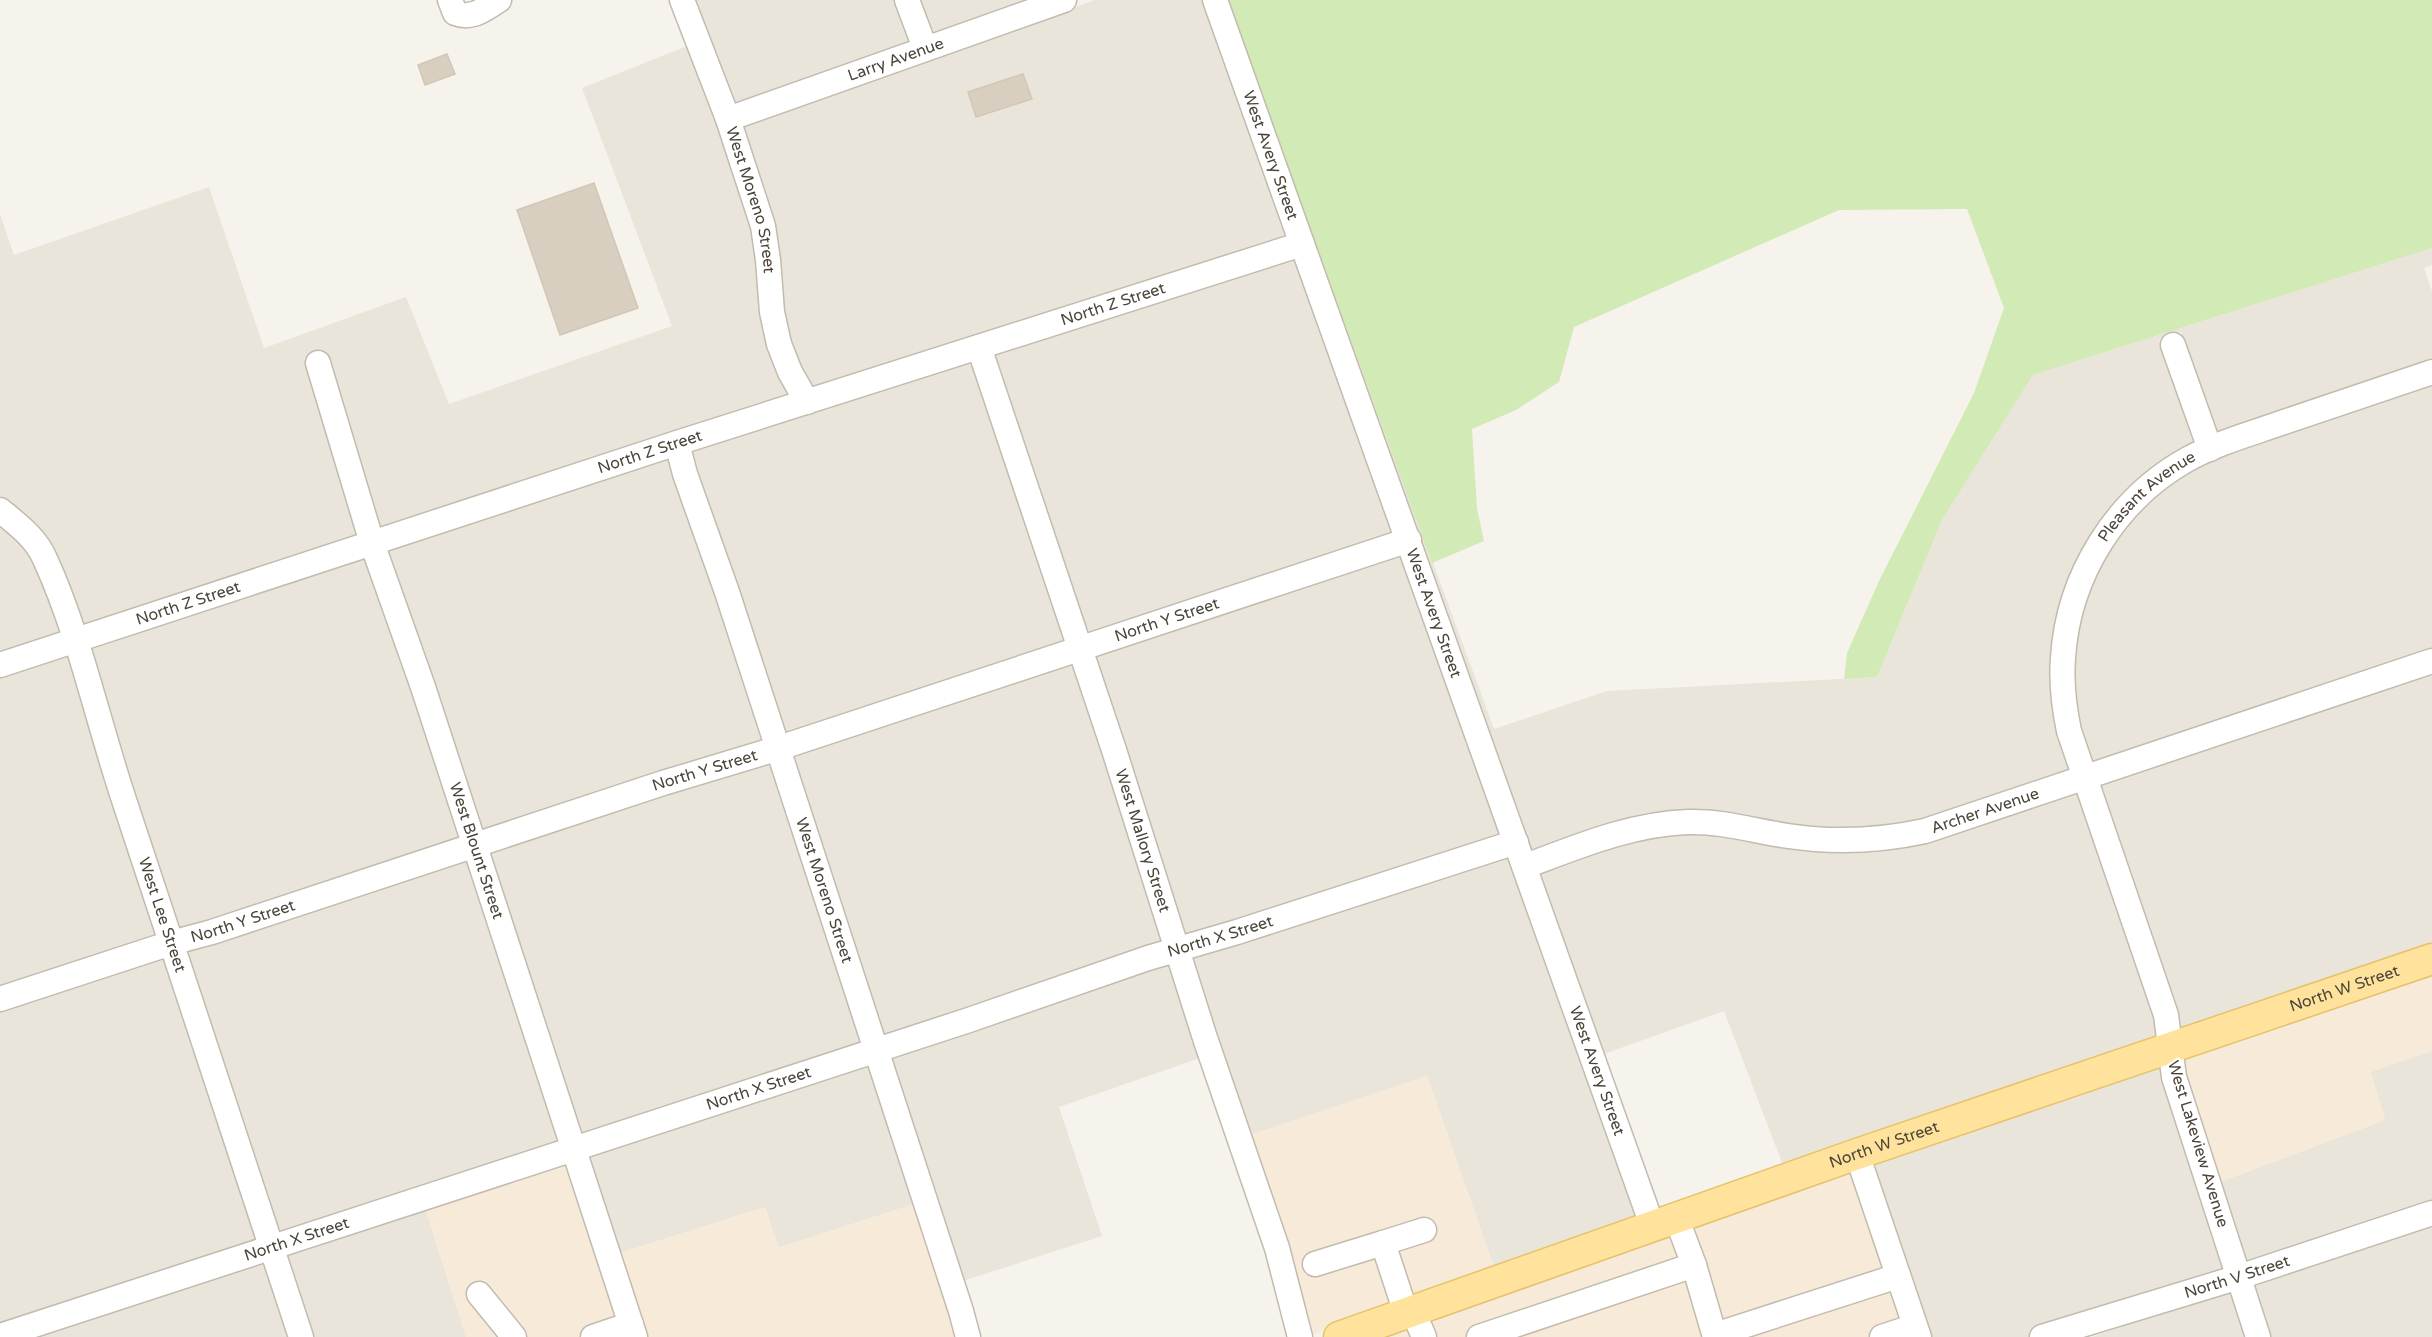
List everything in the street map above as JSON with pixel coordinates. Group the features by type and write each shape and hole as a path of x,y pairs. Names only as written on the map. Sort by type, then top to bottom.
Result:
{"main road":[{"name":"North W Street","path":"1347,1336 1414,1320 1664,1221 2432,958"}],"street":[{"path":"450,0 455,13 464,16 477,14 499,0"},
{"name":"West Moreno Street","path":"682,0 728,118 763,226 772,312 779,344 790,372 807,402"},
{"path":"907,0 925,48"},
{"name":"Larry Avenue","path":"728,118 1064,0"},
{"name":"West Avery Street","path":"1215,0 1516,842 1664,1221 1694,1265 1715,1336"},
{"name":"North Z Street","path":"0,665 677,443 1302,244"},
{"path":"2173,345 2210,449"},
{"name":"West Mallory Street","path":"979,347 1277,1248 1300,1337"},
{"name":"West Blount Street","path":"318,363 372,543 423,687 633,1331"},
{"name":"Pleasant Avenue","path":"2085,779 2069,730 2062,682 2066,634 2078,587 2102,541 2132,502 2180,463 2210,449 2432,372"},
{"name":"West Moreno Street","path":"677,443 962,1311 968,1337"},
{"name":"West Lee Street","path":"0,510 24,530 45,557 64,606 171,943 301,1337"},
{"name":"North Y Street","path":"0,999 171,943 212,932 474,844 776,749 1409,540"},
{"name":"Archer Avenue","path":"1526,866 1586,843 1652,825 1717,823 1824,841 1862,841 1900,837 1950,824 2432,661"},
{"name":"West Lakeview Avenue","path":"2085,779 2166,1014 2174,1077 2258,1337"},
{"name":"North X Street","path":"0,1336 1177,950 1516,842"},
{"path":"1857,1154 1917,1331 1882,1337"},
{"name":"North V Street","path":"2042,1337 2239,1277 2432,1213"},
{"path":"1315,1264 1424,1230"},
{"path":"1383,1243 1414,1320"},
{"path":"1479,1337 1694,1265"},
{"path":"1715,1336 1898,1276"},
{"path":"479,1294 514,1337"},
{"path":"593,1337 633,1331"}],"shaded area":[{"path":"694,0 894,0 911,43 735,106"},
{"path":"919,0 1034,0 932,35"},
{"path":"1095,0 1203,0 1288,239 813,390 790,340 742,124"},
{"path":"687,46 717,122 752,229 768,346 780,377 791,397 380,530 325,351 304,358 358,537 82,628 32,523 0,495 0,214 14,255 209,187 264,348 406,297 449,404 672,326 582,88"},
{"path":"1263,99 1494,729 1607,691 1877,677 1942,520 2033,375 2432,248 2432,265 2424,268 2432,291 2432,361 2218,435 2181,332 2159,340 2197,444 2068,584 2071,773 1899,827 1826,831 1718,813 1533,852"},
{"path":"1295,257 1395,534 1087,636 993,353"},
{"path":"972,360 1065,643 784,736 691,449"},
{"path":"2432,383 2432,651 2093,766 2080,728 2075,704 2073,681 2077,634 2089,590 2111,545 2140,509 2187,471 2241,448"},
{"path":"669,456 762,743 482,831 386,549"},
{"path":"0,524 24,548 34,562 61,635 0,655"},
{"path":"1402,553 1502,836 1185,937 1094,654"},
{"path":"365,556 413,690 461,839 179,931 88,647"},
{"path":"67,654 158,937 0,989 0,675"},
{"path":"1072,661 1163,943 883,1037 790,755"},
{"path":"2432,672 2432,948 2180,1034 2099,785"},
{"path":"769,762 861,1044 582,1136 488,850"},
{"path":"2077,792 2155,1018 2158,1041 1784,1168 1724,1011 1604,1054 1539,871 1652,835 1714,833 1783,846"},
{"path":"1509,855 1638,1219 1495,1270 1427,1076 1250,1135 1191,956"},
{"path":"467,857 560,1143 280,1235 186,949"},
{"path":"164,956 258,1242 0,1326 0,1009"},
{"path":"1169,962 1200,1058 1059,1107 1102,1236 963,1281 889,1056"},
{"path":"2432,969 2432,1051 2371,1072 2385,1120 2220,1182 2186,1074 2182,1054"},
{"path":"2432,1051 2432,1203 2247,1264 2220,1182 2385,1120 2370,1072"},
{"path":"2160,1061 2225,1271 2030,1337 1932,1337 1871,1159"},
{"path":"868,1063 914,1204 778,1248 765,1207 620,1253 588,1155"},
{"path":"1427,1076 1495,1270 1314,1334 1287,1244 1250,1135"},
{"path":"566,1162 623,1337 466,1337 425,1208"},
{"path":"1850,1171 1907,1337 1359,1337"},
{"path":"914,1204 956,1337 647,1337 620,1253 765,1207 779,1248"},
{"path":"425,1208 466,1337 313,1337 286,1254"},
{"path":"2432,1224 2432,1337 2270,1337 2253,1283"},
{"path":"264,1261 289,1337 29,1337"},
{"path":"2231,1290 2246,1337 2092,1337"}],"green space":[{"path":"1227,0 2432,0 2432,248 2033,375 1942,520 1877,677 1844,679 1847,653 1879,581 1974,393 2004,308 1967,209 1839,210 1574,327 1559,382 1516,410 1472,429 1477,509 1484,541 1432,563"}],"building":[{"path":"447,54 455,74 425,85 418,65"},
{"path":"1023,74 1032,99 976,117 968,92"},
{"path":"594,183 638,308 560,335 517,210"}]}
